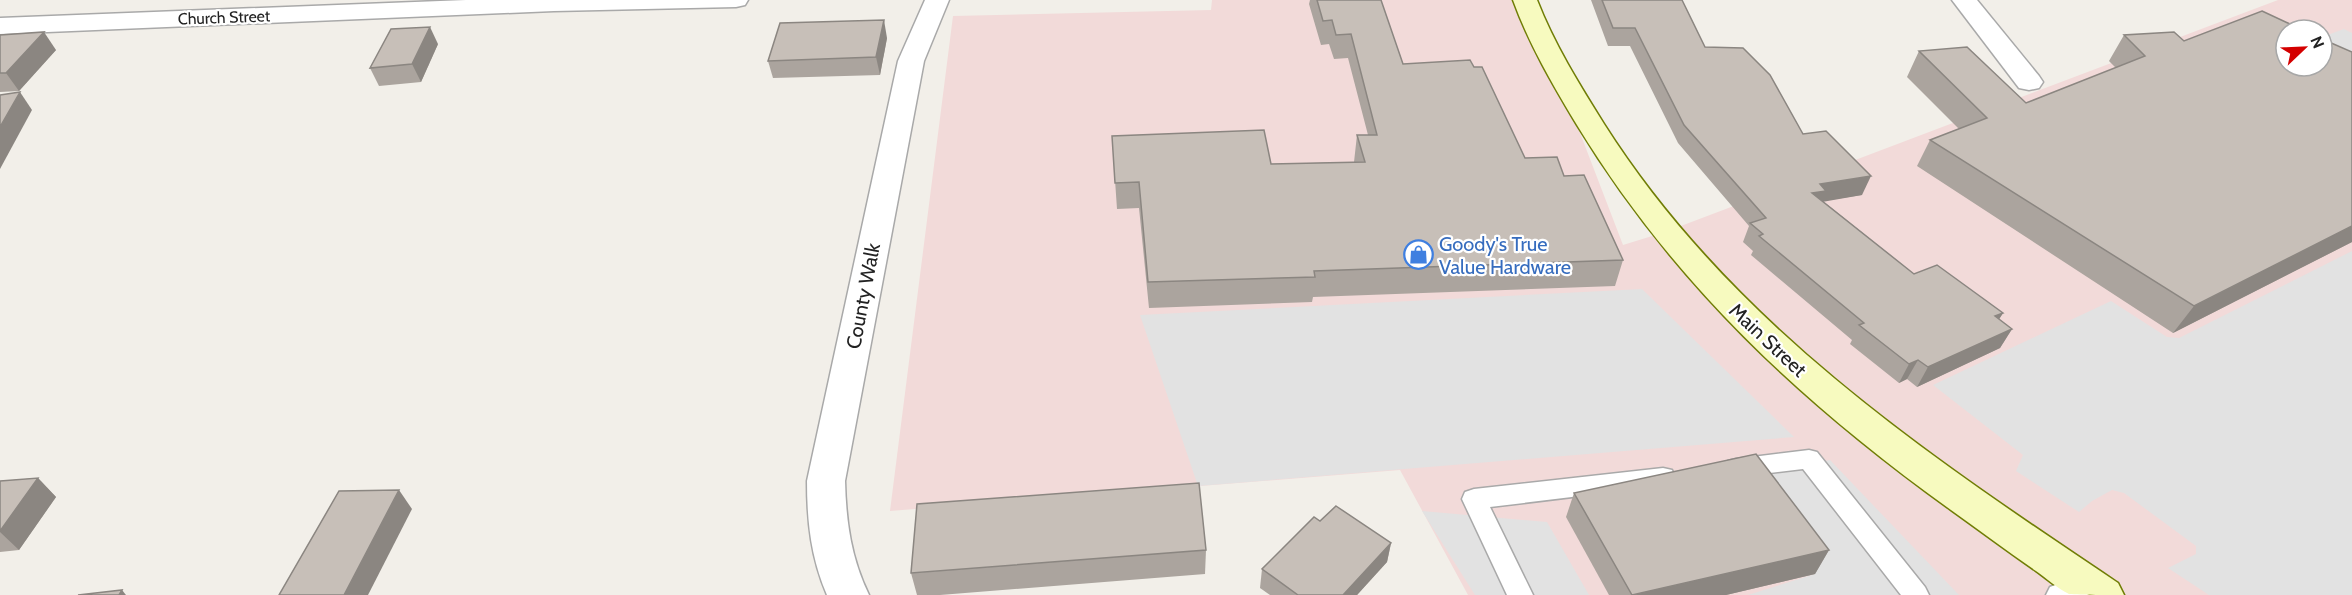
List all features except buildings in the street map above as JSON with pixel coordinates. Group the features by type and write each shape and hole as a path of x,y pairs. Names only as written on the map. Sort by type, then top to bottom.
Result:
{"main road":[{"name":"Main Street","path":"1525,0 1551,57 1592,131 1627,185 1713,288 1783,358 1876,435 2083,591"}],"street":[{"path":"0,25 23,0"},
{"name":"Church Street","path":"0,25 556,2 736,0"},
{"name":"County Walk","path":"848,595 838,576 826,527 826,481 911,61 937,0"},
{"path":"1964,0 2029,82"}],"lane":[{"path":"1717,470 1809,459 1916,595"},
{"path":"1521,595 1474,499 1682,474"}],"shaded area":[{"path":"1212,0 1529,0 1623,245 1665,232 2278,0 2352,0 2352,595 1468,595 1400,470 890,511 953,16 1211,10"},
{"path":"2344,29 2352,33 2352,84 2334,73 2334,33"},
{"path":"2352,251 2352,595 2209,595 2168,568 2196,554 2196,546 2124,493 2112,490 2092,501 2079,512 2016,471 2023,455 1933,385 2111,301 2167,337 2179,338"},
{"path":"1642,289 1794,437 1198,486 1140,315"},
{"path":"1830,460 1959,595 1748,595 1815,574 1744,478"},
{"path":"1422,511 1547,522 1589,595 1475,595"}],"place":[{"name":"Goody's True Value Hardware","path":"1418,255"}]}
